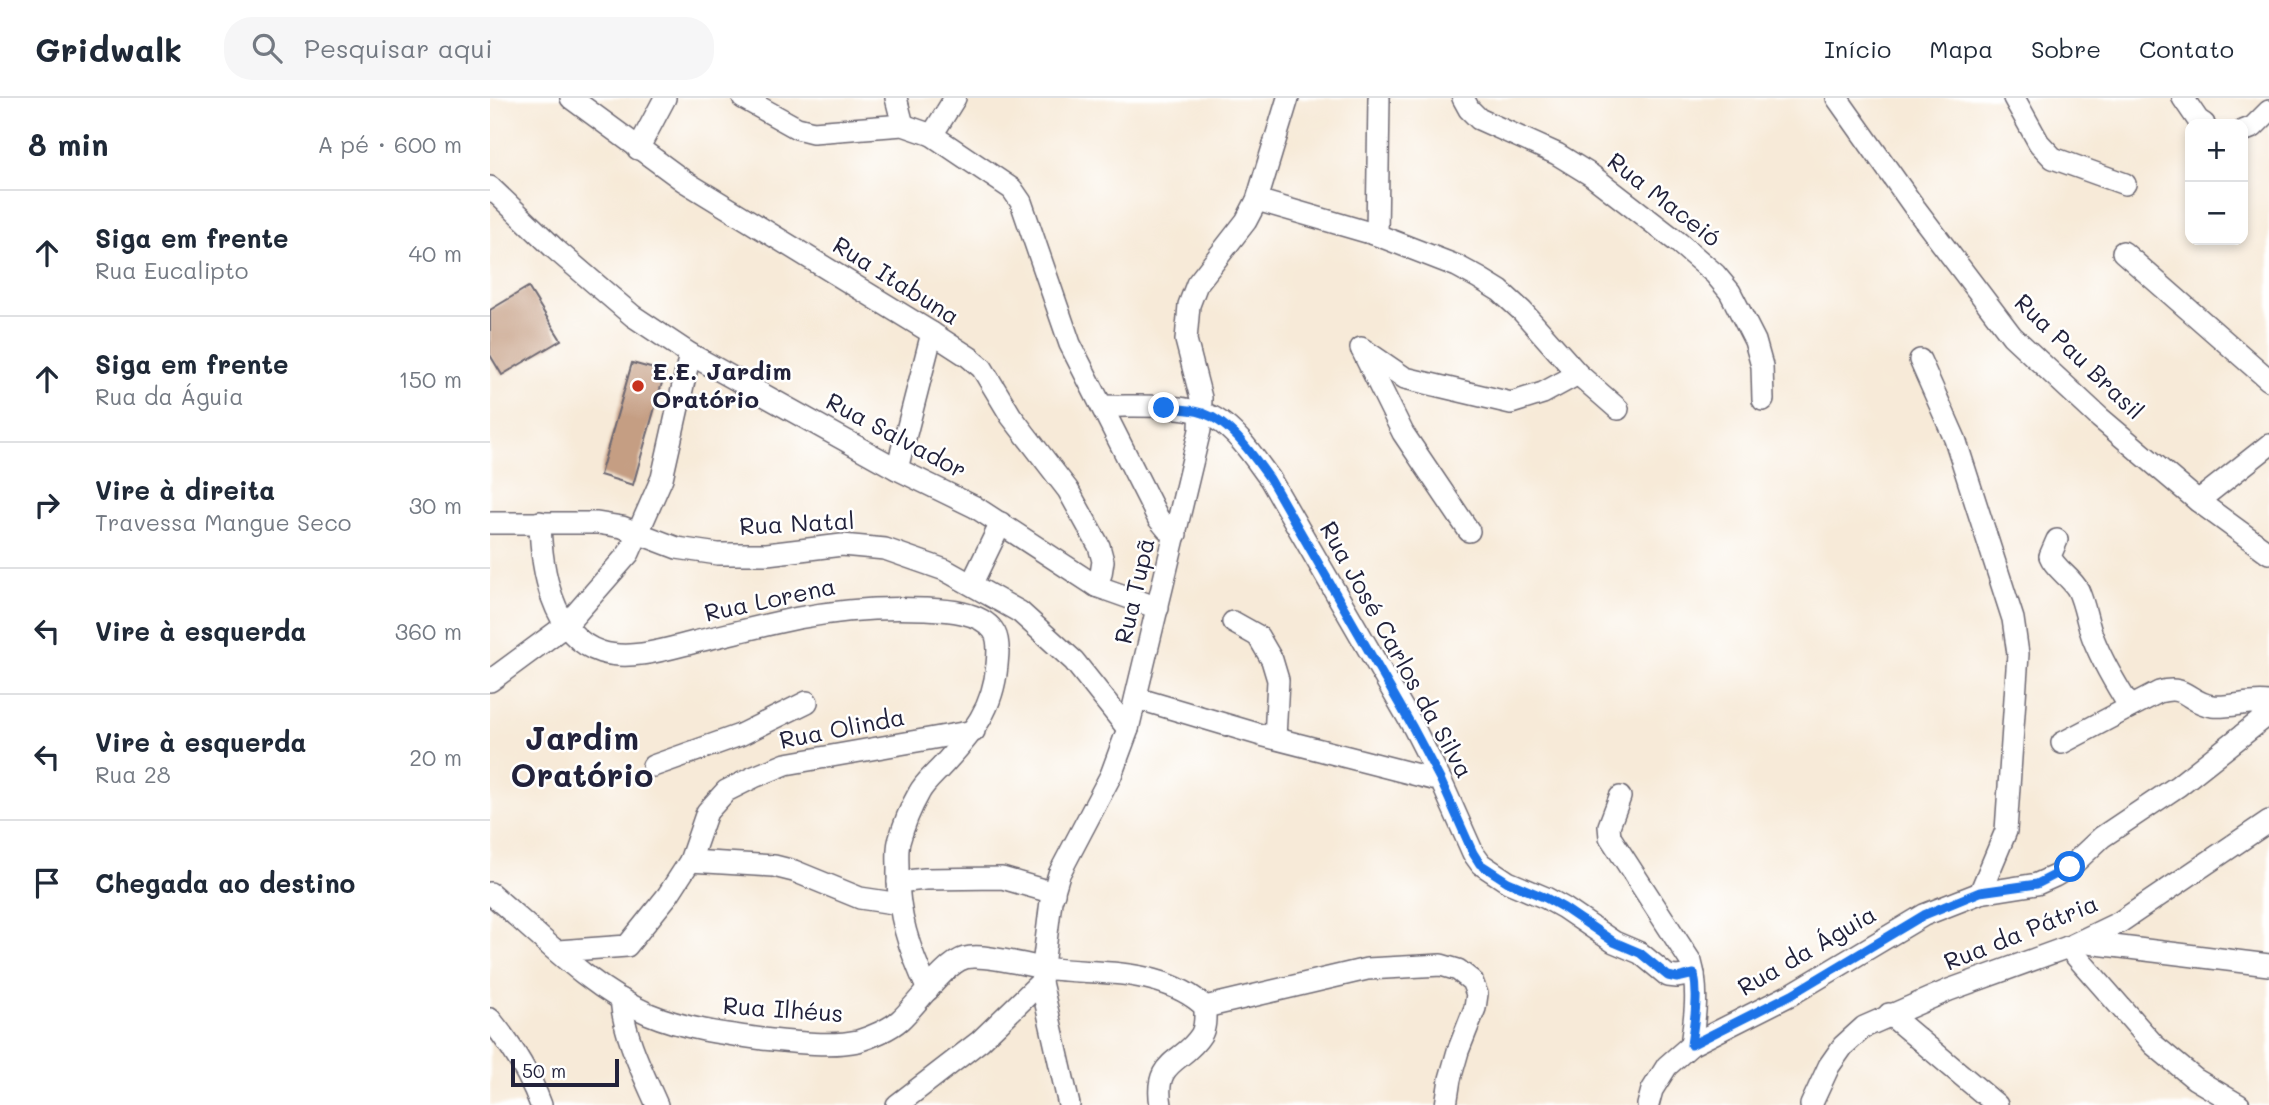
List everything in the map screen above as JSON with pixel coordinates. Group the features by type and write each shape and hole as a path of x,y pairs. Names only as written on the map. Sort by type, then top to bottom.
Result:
{"street":[{"name":"Rua Itabuna","path":"570,98 684,181 932,333 982,368 1011,416 1068,490 1099,546 1103,561 1096,586"},
{"path":"638,149 665,98"},
{"path":"743,98 797,128 813,132 903,125 933,135 1013,189 1021,202 1070,344 1158,517 1167,529 1175,534"},
{"path":"896,98 903,125"},
{"path":"933,135 955,98"},
{"name":"Rua Tupã","path":"1069,1105 1042,975 1054,893 1059,874 1071,849 1111,775 1128,729 1200,429 1201,398 1186,340 1189,305 1197,284 1246,222 1257,200 1288,98"},
{"path":"1377,235 1379,98"},
{"name":"Rua Maceió","path":"1463,98 1479,119 1557,154 1591,175 1716,274 1730,292 1755,341 1762,366 1763,400"},
{"name":"Rua Pau Brasil","path":"1837,98 1915,208 2012,335 2100,418 2199,501 2269,553"},
{"path":"2014,98 2039,142 2053,158 2125,184"},
{"path":"2183,98 2197,119"},
{"path":"2248,129 2269,111"},
{"name":"Rua Salvador","path":"490,187 555,249 634,316 690,354 897,469 975,507 1096,586 1158,608"},
{"path":"1257,200 1377,235 1457,266 1500,291 1578,374 1618,409"},
{"path":"2123,251 2269,380"},
{"path":"897,469 932,333"},
{"path":"1469,531 1403,433 1361,348 1405,378 1511,403 1542,393 1578,374"},
{"path":"490,681 566,625 629,553 662,478 690,354"},
{"path":"1920,360 1955,439 2013,619 2018,654 2006,831 1980,892"},
{"path":"1102,406 1202,412"},
{"name":"Rua José Carlos da Silva","path":"1202,412 1226,427 1270,479 1441,781 1480,864 1491,873 1564,908 1614,942 1640,953 1668,976 1677,978 1694,974"},
{"path":"2199,501 2269,445"},
{"name":"Rua Lorena","path":"540,522 542,559 553,603 566,625 584,643 601,652 651,653 799,618 848,610 897,607 966,614 985,622 995,631 999,648 996,677 983,716 974,731 919,792 899,843 901,919 914,960 928,990"},
{"name":"Rua Natal","path":"490,523 597,523 639,533 677,548 718,554 767,554 842,545 875,547 945,570 1020,612 1074,661 1128,729"},
{"path":"972,583 1001,523"},
{"path":"2057,540 2050,556 2052,561 2077,588 2107,669 2130,707"},
{"path":"1233,622 1258,636 1272,660 1278,680 1275,738"},
{"path":"2062,743 2169,689 2183,692 2194,700 2211,706 2257,701 2269,703"},
{"path":"1136,698 1441,781"},
{"path":"653,766 740,735 807,702"},
{"name":"Rua da Águia","path":"1648,1105 1652,1090 1667,1066 1691,1045 1792,994 1924,915 1980,892 2037,884 2070,867 2102,837 2178,786 2269,715"},
{"name":"Rua Olinda","path":"558,951 627,946 668,895 690,861 708,812 726,791 786,764 974,731"},
{"path":"1620,797 1609,825 1610,837 1691,962 1697,986 1691,1045"},
{"name":"Rua da Pátria","path":"1811,1105 1829,1066 1843,1046 1864,1027 1949,990 2074,944 2120,922 2269,821"},
{"path":"690,861 774,866 821,881 860,898 900,904"},
{"path":"898,882 1002,878 1054,893"},
{"name":"Rua Ilhéus","path":"490,893 588,978 621,999 650,1014 686,1026 743,1036 826,1043 858,1041 899,1021 952,965 964,958 979,957 1042,975 1153,980 1197,999 1205,1007"},
{"path":"2074,944 2269,965"},
{"path":"2074,944 2154,1045 2195,1079 2239,1105"},
{"path":"1161,1105 1162,1075 1167,1066 1202,1034 1205,1007 1367,969 1441,965 1458,970 1472,981 1477,994 1475,1008 1450,1079 1446,1105"},
{"path":"897,1105 980,1041 1042,975"},
{"path":"621,999 632,1047 657,1105"},
{"path":"1889,1014 1997,1105"},
{"path":"490,1019 524,1065 541,1105"}],"building":[{"path":"528,287 561,340 502,375 490,355 490,310"},
{"path":"632,363 665,372 633,485 600,475"}],"place":[{"name":"E.E. Jardim Oratório","path":"638,386"}],"district":[{"name":"Jardim Oratório","path":"582,758"}],"route":[{"path":"1164,408 1202,412 1217,419 1250,453 1270,479 1413,728 1480,864 1508,882 1564,908 1614,942 1640,953 1668,976 1677,978 1694,974 1697,986 1696,1010 1691,1045 1792,994 1924,915 1980,892 2037,884 2070,867"}]}
